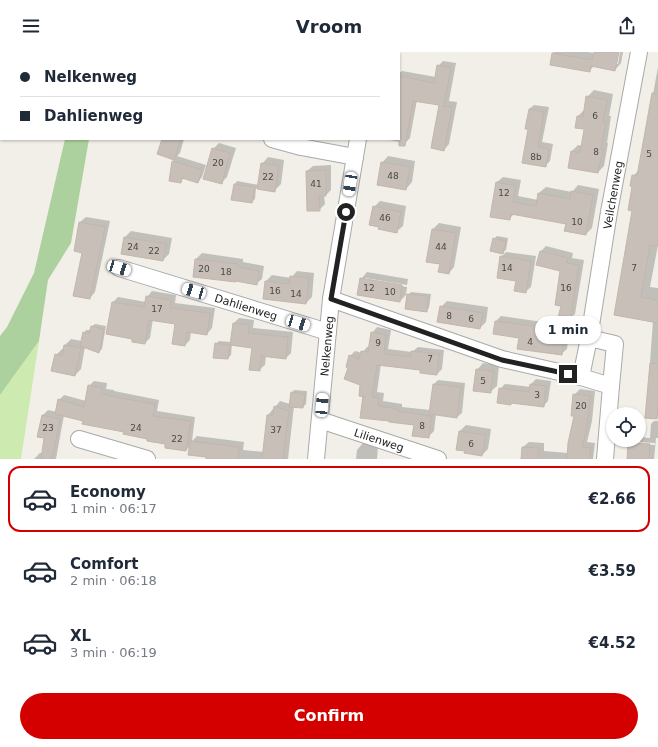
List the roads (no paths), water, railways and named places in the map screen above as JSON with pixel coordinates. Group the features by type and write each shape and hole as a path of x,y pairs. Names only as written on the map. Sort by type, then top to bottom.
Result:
{"street":[{"name":"Veilchenweg","path":"581,377 589,338 609,212 639,52"},
{"path":"276,140 354,157"},
{"name":"Nelkenweg","path":"316,459 331,299 358,140"},
{"name":"Dahlienweg","path":"119,268 328,332"},
{"path":"331,299 502,360 581,377 611,386"},
{"path":"589,338 615,344 605,459"},
{"name":"Lilienweg","path":"320,420 438,459"},
{"path":"79,439 147,459"}]}
